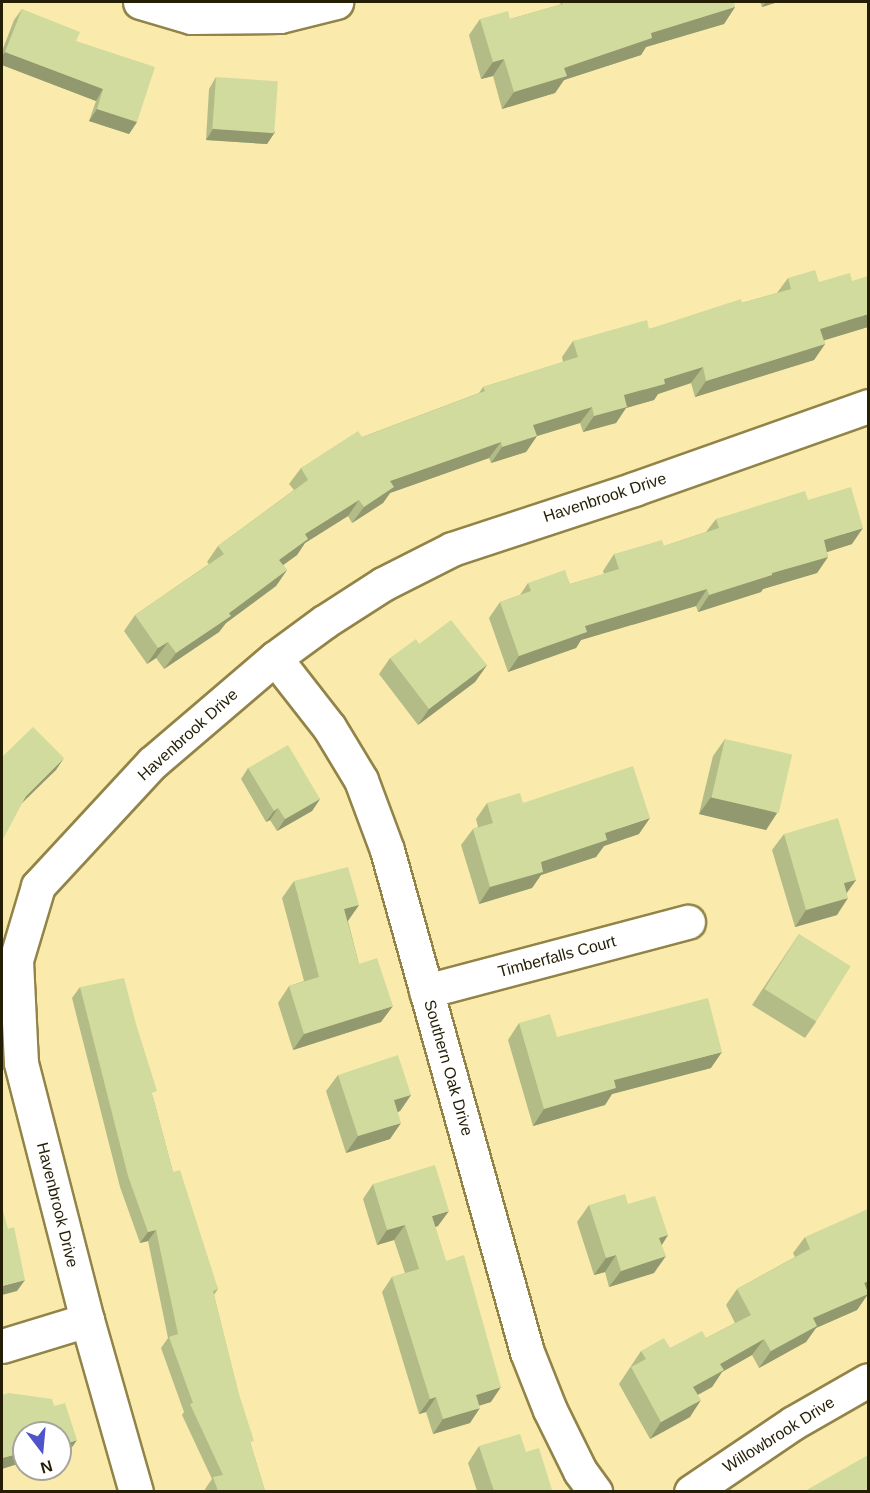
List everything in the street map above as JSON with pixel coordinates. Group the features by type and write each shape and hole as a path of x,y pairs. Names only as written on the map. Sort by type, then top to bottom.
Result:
{"street":[{"path":"140,2 191,17 280,16 336,2"},
{"name":"Havenbrook Drive","path":"136,1491 87,1320 21,1063 16,960 38,886 152,763 275,658 324,622 383,584 452,549 634,489 868,406"},
{"name":"Southern Oak Drive","path":"275,658 329,727 362,780 387,850 527,1352 550,1410 580,1471 596,1491"},
{"name":"Timberfalls Court","path":"426,991 688,922"},
{"path":"2,1347 87,1320"},
{"name":"Willowbrook Drive","path":"691,1491 793,1423 868,1380"}],"building":[{"path":"562,2 734,2 735,7 651,33 652,38 564,68 567,76 514,92 504,59 493,62 480,19 508,11 510,19 563,4"},
{"path":"22,9 80,32 76,41 155,67 137,122 97,109 103,89 5,52"},
{"path":"216,77 278,81 274,133 212,129"},
{"path":"815,270 819,282 850,273 852,281 868,276 868,314 820,329 825,344 706,381 703,367 664,379 665,384 624,395 627,407 594,416 592,407 533,425 537,436 502,447 501,442 390,481 394,487 364,507 359,500 305,534 308,539 279,560 287,570 229,613 231,616 176,653 168,642 158,648 135,615 224,554 218,546 308,480 301,468 358,431 362,437 485,391 483,387 578,357 573,341 647,320 649,329 741,299 742,303 791,289 788,278"},
{"path":"851,487 863,528 824,540 828,557 709,595 707,589 585,626 587,632 519,656 500,602 531,591 528,583 565,570 570,584 619,569 614,554 662,540 664,546 719,528 716,519 805,491 808,500"},
{"path":"451,620 487,665 429,709 390,658 416,639 419,644"},
{"path":"33,727 64,758 26,796 2,841 2,757"},
{"path":"725,739 792,755 779,813 712,797"},
{"path":"288,745 320,799 285,819 278,808 274,811 248,768"},
{"path":"633,766 650,818 605,833 607,840 541,862 543,872 490,887 473,829 493,823 487,803 520,793 523,803"},
{"path":"838,818 856,880 844,883 848,898 806,910 784,834"},
{"path":"348,867 359,905 344,909 359,964 377,958 393,1006 304,1034 289,986 319,977 294,881"},
{"path":"799,934 851,966 816,1021 765,989"},
{"path":"124,978 157,1091 152,1093 173,1172 180,1170 218,1289 213,1291 239,1394 254,1441 250,1442 265,1491 218,1491 213,1477 223,1475 190,1404 193,1403 169,1337 178,1334 156,1230 148,1232 128,1176 80,987"},
{"path":"708,998 722,1052 614,1080 616,1088 544,1109 519,1023 550,1014 557,1037"},
{"path":"398,1055 411,1095 394,1100 401,1123 358,1136 338,1075"},
{"path":"435,1165 449,1211 432,1216 446,1261 464,1255 501,1387 476,1395 480,1408 443,1419 436,1397 430,1399 392,1277 419,1269 405,1225 387,1230 373,1184"},
{"path":"625,1194 628,1204 655,1196 668,1235 659,1238 666,1256 621,1271 616,1255 606,1258 589,1205"},
{"path":"2,1207 8,1229 14,1227 25,1280 2,1286"},
{"path":"868,1209 868,1281 864,1283 868,1294 813,1318 817,1326 771,1351 764,1339 720,1364 724,1370 693,1387 701,1400 661,1422 631,1367 646,1359 641,1351 664,1338 670,1348 702,1331 706,1338 751,1315 737,1289 810,1249 805,1237"},
{"path":"9,1393 52,1399 54,1406 65,1403 71,1421 12,1421 12,1455 2,1458 2,1395"},
{"path":"72,1425 77,1440 72,1442"},
{"path":"520,1434 526,1452 539,1448 552,1490 494,1491 479,1446"},
{"path":"868,1455 868,1491 805,1491"}]}
